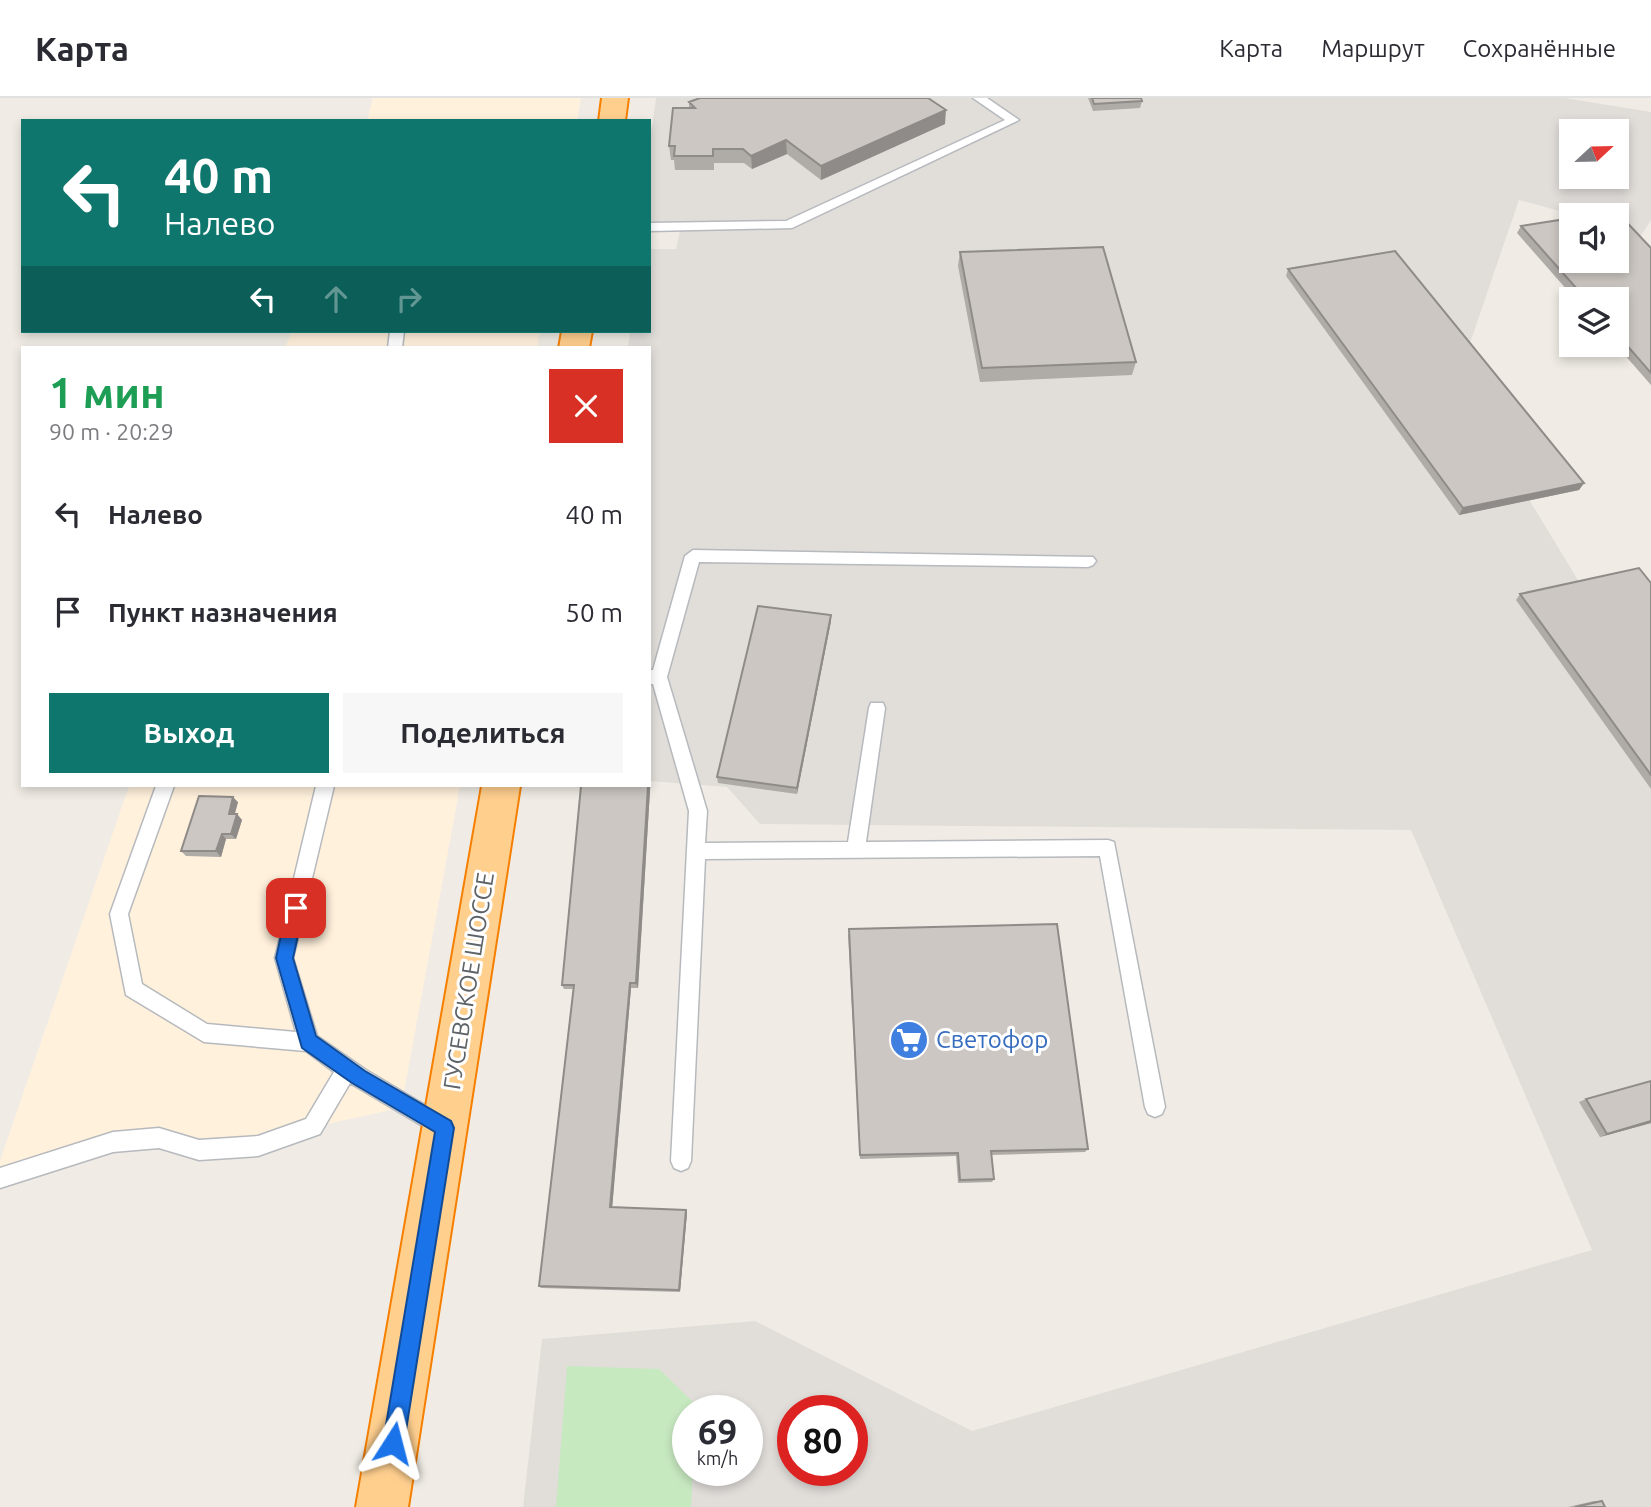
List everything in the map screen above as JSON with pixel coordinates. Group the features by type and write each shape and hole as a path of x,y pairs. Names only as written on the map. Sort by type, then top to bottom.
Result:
{"highway":[{"path":"611,119 615,98"},
{"name":"ГУСЕВСКОЕ ШОССЕ","path":"382,1507 501,787"}],"lane":[{"path":"651,227 788,225 1013,120 979,98"},
{"path":"681,1161 698,811 654,677 693,556 1088,561"},
{"path":"856,850 877,708"},
{"path":"165,787 119,914 133,989 204,1033 309,1042 347,1069 445,1128"},
{"path":"309,1042 284,958 325,787"},
{"path":"697,851 1108,848 1155,1107"},
{"path":"0,1178 113,1142 159,1138 199,1150 258,1146 313,1127 347,1069"}],"shaded area":[{"path":"373,98 581,98 577,119 368,119"},
{"path":"656,98 1565,98 1651,112 1651,220 1639,239 1629,228 1629,203 1559,203 1559,211 1519,200 1457,381 1651,700 1651,1507 523,1507 542,1339 755,1321 972,1431 1592,1250 1411,830 760,824 727,787 651,781 651,346 628,346 630,333 651,333 651,249 676,249 681,227 651,225 651,134"},
{"path":"291,333 540,333 537,346 286,346"},
{"path":"129,787 460,787 402,1103 391,1110 313,1127 258,1146 159,1138 0,1178 0,1161"}],"green space":[{"path":"567,1366 659,1369 686,1395 672,1395 672,1486 692,1486 691,1507 556,1507"}],"building":[{"path":"700,98 928,98 946,110 821,166 786,140 751,156 743,149 713,149 713,156 674,156 675,146 669,146 673,108 695,108 689,102"},
{"path":"1092,98 1141,98 1142,101 1094,104"},
{"path":"1559,220 1559,269 1521,226"},
{"path":"1629,225 1651,248 1651,373 1629,348 1629,287 1575,287 1563,273 1629,273"},
{"path":"1103,247 1136,362 982,368 960,252"},
{"path":"1395,251 1584,483 1463,508 1288,269"},
{"path":"1639,568 1651,583 1651,775 1520,594"},
{"path":"758,606 831,615 797,788 717,777"},
{"path":"581,787 648,787 636,983 630,983 610,1207 686,1210 679,1290 539,1286 574,985 562,985"},
{"path":"199,796 233,797 229,814 237,814 231,834 222,834 216,851 181,851"},
{"path":"1057,924 1088,1149 991,1151 994,1179 960,1180 958,1153 860,1155 849,929"},
{"path":"1651,1081 1651,1121 1607,1134 1586,1099"},
{"path":"1602,1501 1605,1507 1575,1507"}],"place":[{"name":"Светофор","path":"909,1040"}],"route":[{"path":"296,908 284,958 309,1042 359,1077 445,1128 393,1443"}]}
